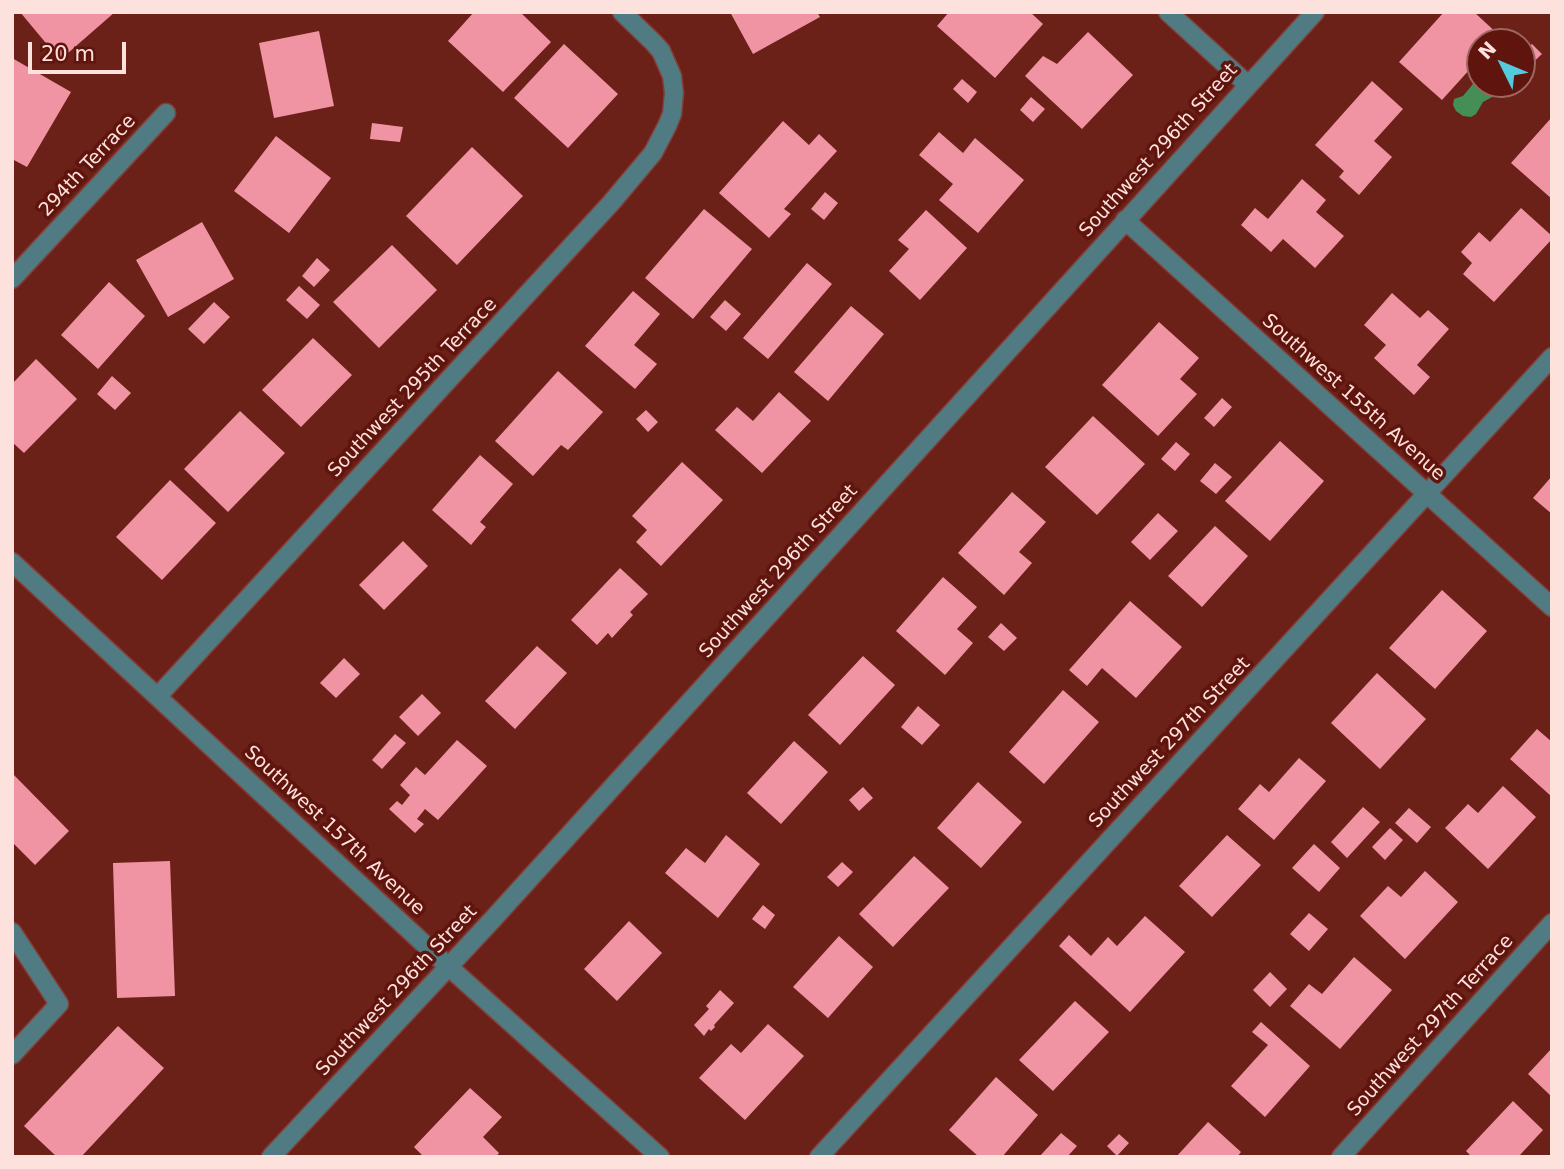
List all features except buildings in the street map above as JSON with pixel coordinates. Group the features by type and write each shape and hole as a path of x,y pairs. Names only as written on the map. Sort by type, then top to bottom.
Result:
{"street":[{"name":"Southwest 295th Terrace","path":"158,696 627,185 661,139 672,114 672,76 661,51 622,12"},
{"path":"1168,12 1248,85"},
{"name":"Southwest 296th Street","path":"271,1157 449,967 1315,12"},
{"name":"294th Terrace","path":"12,279 166,113"},
{"name":"Southwest 155th Avenue","path":"1125,220 1552,607"},
{"name":"Southwest 297th Street","path":"819,1157 1552,357"},
{"name":"Southwest 157th Avenue","path":"12,562 449,967 660,1157"},
{"name":"Southwest 297th Terrace","path":"1341,1157 1552,923"},
{"path":"12,932 59,1004 12,1055"}],"shaded area":[{"path":"1466,92 1466,98 1490,98 1483,102 1471,117 1463,116 1453,105 1454,99"}]}
